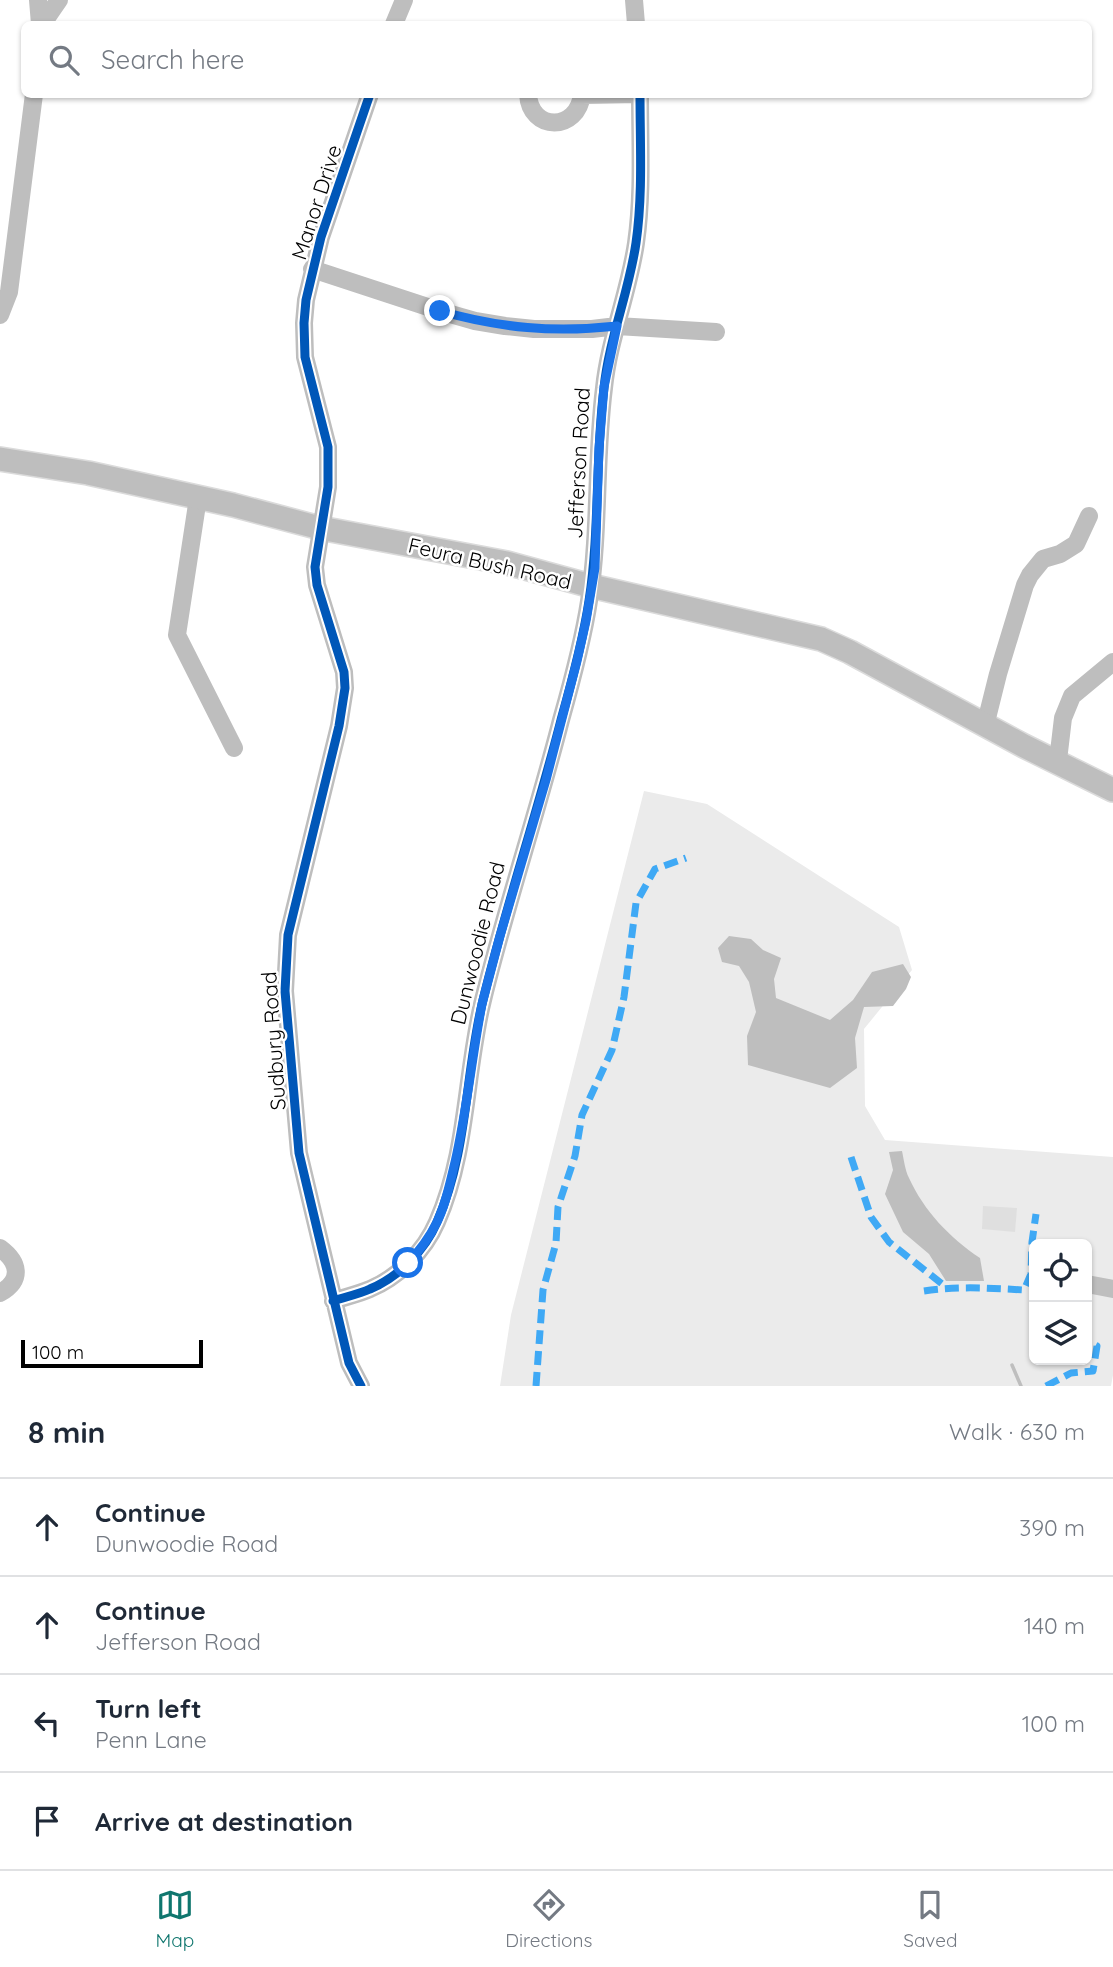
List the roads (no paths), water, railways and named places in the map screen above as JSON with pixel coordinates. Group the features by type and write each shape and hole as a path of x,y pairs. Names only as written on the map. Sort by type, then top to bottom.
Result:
{"main road":[{"name":"Feura Bush Road","path":"0,459 88,473 320,528 507,563 591,586 821,639 1054,762 1113,790"}],"street":[{"path":"38,0 42,21"},
{"path":"44,21 59,0"},
{"path":"395,21 404,0"},
{"path":"634,0 636,21"},
{"path":"0,315 9,292 33,98"},
{"name":"Manor Drive","path":"320,528 328,487 328,447 305,357 306,300 321,237 369,98"},
{"path":"529,98 535,114 551,123 569,119 576,113 582,98"},
{"name":"Jefferson Road","path":"591,586 595,560 604,387 630,280 641,200 639,98"},
{"path":"312,269 475,321 534,329 617,326 716,332"},
{"path":"198,498 177,635 234,748"},
{"path":"985,726 1025,585 1043,559 1060,554 1076,544 1089,516"},
{"name":"Sudbury Road","path":"320,528 315,567 317,585 344,672 344,700 340,726 288,934 285,991 299,1153 349,1363 361,1386"},
{"name":"Dunwoodie Road","path":"333,1301 371,1289 391,1278 421,1249 436,1223 449,1189 463,1128 482,1004 577,661 591,586"},
{"path":"1054,762 1059,752 1063,718 1072,696 1113,662"},
{"path":"0,1248 10,1256 15,1266 16,1278 9,1288 0,1293"},
{"path":"1092,1285 1113,1289"}],"waterway":[{"path":"1012,1365 1021,1386"}]}
